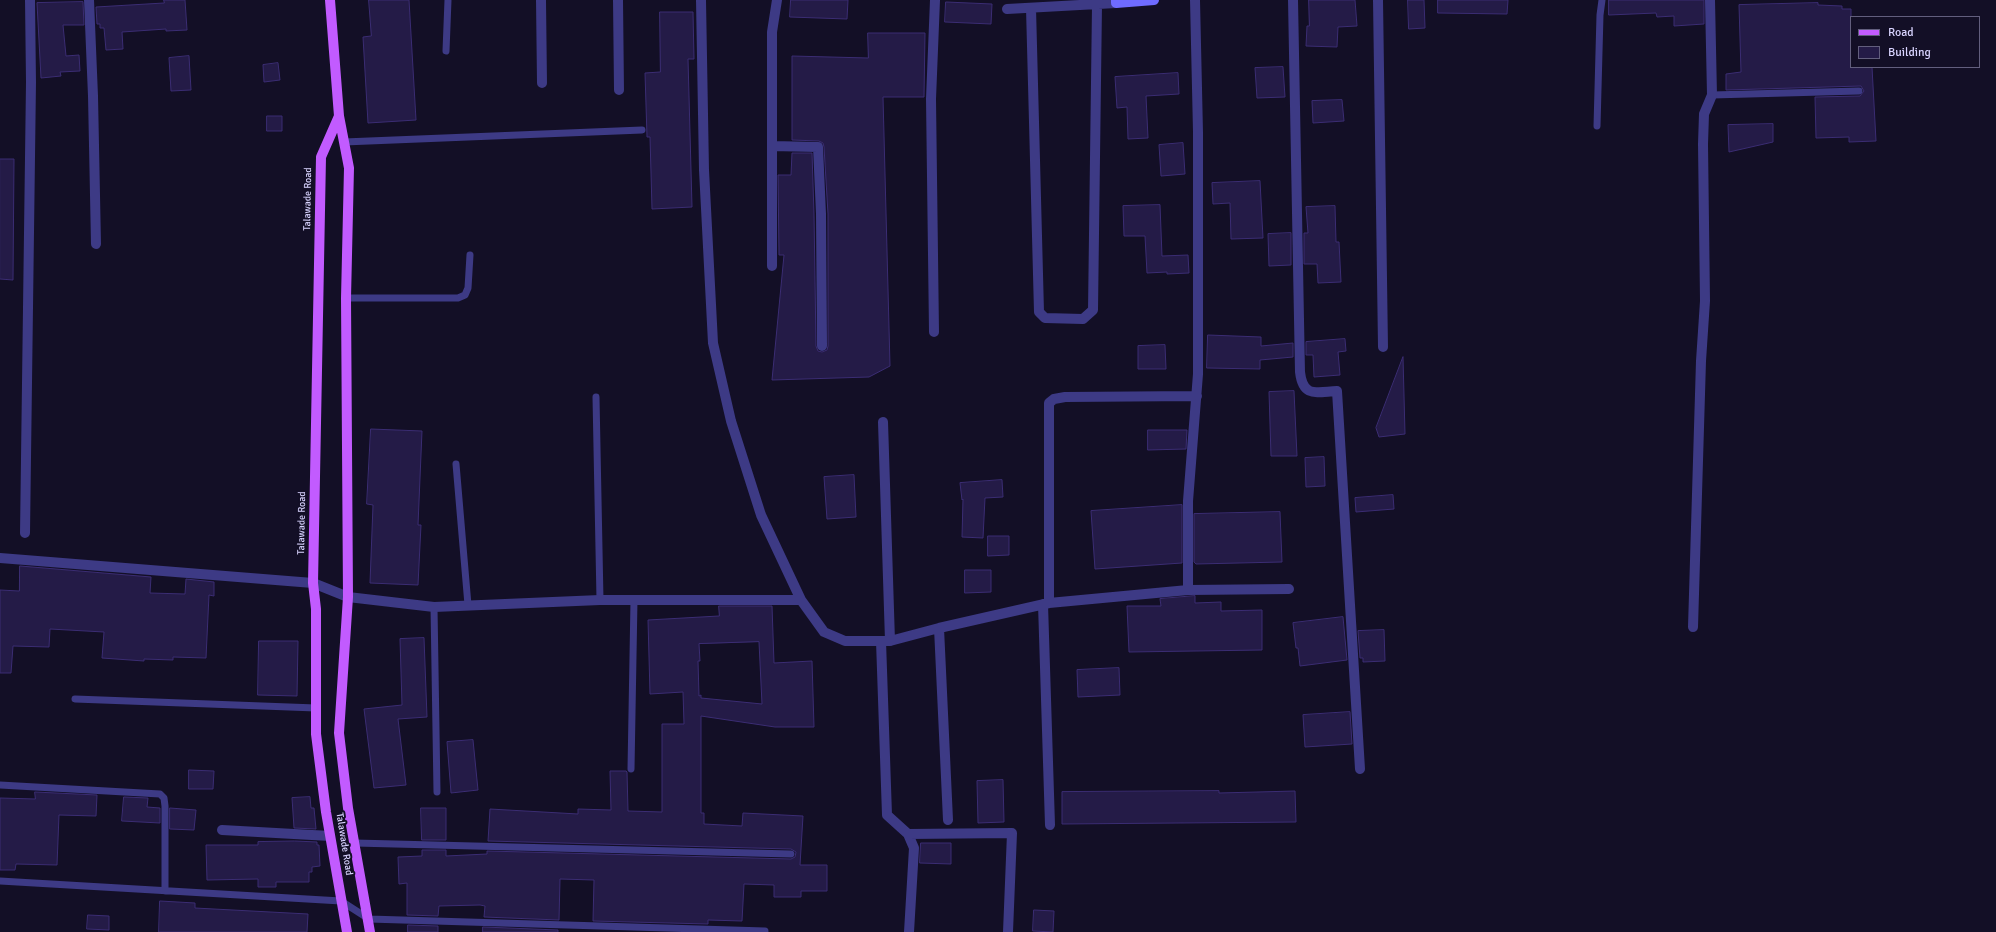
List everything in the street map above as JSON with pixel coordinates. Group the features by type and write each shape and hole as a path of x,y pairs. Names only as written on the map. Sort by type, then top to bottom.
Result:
{"main road":[{"name":"Talawade Road","path":"330,0 339,116 350,168 346,298 348,597 339,733 370,932"},
{"name":"Talawade Road","path":"339,116 321,157 313,583 316,609 316,734 330,836 341,902 347,921 347,932"}],"street":[{"path":"25,533 31,82 30,0"},
{"path":"88,0 93,96 96,244"},
{"path":"541,0 542,83"},
{"path":"618,0 619,90"},
{"path":"701,0 704,170 713,343 731,421 761,515 801,600 824,632 845,641 886,641 1046,604 1188,590 1289,589"},
{"path":"772,266 772,32 777,0"},
{"path":"934,332 931,100 935,0"},
{"path":"1007,9 1034,5 1096,4 1154,0"},
{"path":"1188,590 1188,502 1198,367 1198,148 1195,0"},
{"path":"1293,0 1300,372 1301,382 1305,389 1313,393 1337,391 1360,769"},
{"path":"1378,0 1383,347"},
{"path":"1693,627 1700,361 1705,301 1704,114 1712,95 1710,0"},
{"path":"1034,5 1039,312 1045,318 1083,319 1093,310 1096,4"},
{"path":"772,146 818,147 821,214 822,346"},
{"path":"1050,825 1046,604 1049,403 1054,399 1065,397 1197,396"},
{"path":"883,422 887,815 908,834 914,848 909,932"},
{"path":"0,558 313,583 348,597 434,607 600,600 801,600"},
{"path":"940,628 948,820"},
{"path":"222,830 330,836"},
{"path":"908,834 1012,834 1008,932"}],"lane":[{"path":"446,51 448,0"},
{"path":"1597,126 1600,15 1602,0"},
{"path":"1712,95 1859,91"},
{"path":"344,142 642,130"},
{"path":"346,298 458,298 465,295 468,288 470,255"},
{"path":"596,397 600,600"},
{"path":"456,464 468,606"},
{"path":"631,769 634,600"},
{"path":"434,607 436,792"},
{"path":"75,699 316,708"},
{"path":"0,785 160,794 164,798 165,806 165,891"},
{"path":"355,843 791,854"},
{"path":"0,881 341,902 369,918 765,931"}],"building":[{"path":"164,0 185,0 187,30 166,31 166,29 122,32 123,49 106,50 104,28 100,28 100,24 97,24 96,7 164,3"},
{"path":"369,0 409,0 416,120 368,123 363,37 371,36"},
{"path":"791,0 848,0 847,19 790,17"},
{"path":"1309,0 1355,0 1357,26 1338,27 1337,47 1306,46 1307,26 1309,26"},
{"path":"1408,0 1424,0 1425,28 1409,29"},
{"path":"1438,0 1508,0 1507,14 1438,13"},
{"path":"1609,0 1704,0 1704,24 1674,26 1674,16 1657,17 1656,13 1609,15"},
{"path":"83,2 84,25 63,25 66,56 79,55 80,71 60,72 61,76 41,78 37,3"},
{"path":"946,2 992,4 991,24 945,22"},
{"path":"1818,3 1818,5 1842,6 1842,9 1851,9 1850,68 1872,68 1876,141 1849,142 1849,137 1816,138 1815,97 1860,96 1864,91 1861,86 1726,90 1726,74 1741,72 1739,5"},
{"path":"660,12 693,12 694,59 688,59 692,207 652,209 650,137 647,137 645,73 660,72"},
{"path":"868,33 925,33 924,97 883,97 890,366 869,377 772,380 784,255 779,255 778,175 791,175 792,153 812,153 816,346 818,351 822,352 827,350 828,346 828,214 824,147 823,143 819,141 792,140 792,56 868,58"},
{"path":"189,56 191,90 171,91 169,58"},
{"path":"278,63 280,80 264,82 263,65"},
{"path":"1283,67 1285,97 1257,98 1255,68"},
{"path":"1178,73 1179,94 1146,96 1148,138 1128,139 1127,107 1117,108 1115,77"},
{"path":"1342,100 1344,121 1313,123 1312,101"},
{"path":"267,116 282,116 282,131 267,131"},
{"path":"1773,124 1773,142 1729,152 1728,125"},
{"path":"1183,143 1185,174 1161,176 1159,145"},
{"path":"0,159 14,159 13,280 0,279"},
{"path":"1260,181 1263,238 1231,239 1230,203 1213,204 1212,183"},
{"path":"1160,205 1162,256 1188,255 1189,273 1147,273 1145,236 1124,236 1123,206"},
{"path":"1335,206 1336,242 1339,242 1341,282 1318,283 1317,264 1304,264 1304,233 1308,233 1306,207"},
{"path":"1291,233 1291,265 1269,266 1268,234"},
{"path":"1208,335 1261,337 1261,346 1293,343 1293,357 1260,360 1260,369 1207,368"},
{"path":"1345,339 1346,351 1338,352 1340,375 1314,377 1313,355 1306,355 1306,342"},
{"path":"1165,345 1166,369 1138,369 1138,346"},
{"path":"1403,357 1405,434 1379,437 1376,428"},
{"path":"1294,391 1297,456 1271,456 1269,392"},
{"path":"371,429 422,431 418,525 421,525 418,585 370,583 373,505 367,504"},
{"path":"1148,430 1187,430 1186,449 1148,450"},
{"path":"1324,457 1325,486 1306,487 1305,458"},
{"path":"854,475 856,517 827,519 824,477"},
{"path":"1002,480 1003,497 985,498 983,538 962,537 963,499 962,500 960,483"},
{"path":"1393,495 1394,509 1356,512 1355,498"},
{"path":"1182,505 1182,563 1095,569 1091,511"},
{"path":"1280,512 1282,562 1196,564 1194,562 1194,514"},
{"path":"988,536 1009,536 1009,555 988,556"},
{"path":"20,566 151,577 150,593 185,594 186,579 214,582 214,596 209,595 206,658 173,657 173,660 144,659 144,661 102,658 104,632 50,629 49,647 13,646 11,673 0,673 0,590 19,591"},
{"path":"965,570 991,570 991,592 965,593"},
{"path":"1195,596 1195,603 1221,602 1221,611 1262,610 1262,650 1129,652 1127,606 1161,606 1160,599"},
{"path":"719,606 772,606 774,663 812,661 814,727 775,727 701,716 701,813 704,813 704,824 742,826 743,813 803,816 800,865 827,865 827,891 801,891 801,897 774,897 774,885 744,884 742,921 708,920 708,924 593,921 594,880 560,879 559,920 484,917 485,906 480,905 439,906 438,916 407,915 407,883 399,884 398,857 422,856 422,850 446,850 446,856 487,854 487,851 791,859 795,857 796,852 791,849 488,841 490,809 578,814 578,809 611,810 610,771 627,772 628,811 662,812 662,724 684,724 683,692 650,694 648,620 719,616","holes":["759,642 762,704 701,698 701,695 699,696 699,644"]},
{"path":"1343,617 1347,660 1300,666 1293,623"},
{"path":"1384,630 1385,661 1363,662 1363,658 1360,658 1358,631"},
{"path":"424,638 427,717 398,719 406,785 374,788 364,709 402,705 400,639"},
{"path":"259,641 298,641 297,696 258,695"},
{"path":"1119,668 1120,695 1078,697 1077,670"},
{"path":"1350,712 1352,744 1305,747 1303,715"},
{"path":"473,740 478,790 451,793 447,742"},
{"path":"189,770 214,771 213,789 189,789"},
{"path":"1003,780 1004,822 978,823 977,781"},
{"path":"1219,791 1219,793 1295,791 1296,822 1062,824 1062,792"},
{"path":"35,792 97,795 96,816 59,815 57,865 16,864 15,870 0,870 0,798 35,799"},
{"path":"124,797 148,798 147,807 160,808 160,823 122,821"},
{"path":"310,797 311,808 314,808 316,829 294,828 292,798"},
{"path":"170,808 196,810 194,830 170,829"},
{"path":"421,808 446,808 446,840 422,840"},
{"path":"258,842 317,842 317,845 319,845 320,866 312,867 312,872 309,872 309,882 276,882 276,887 258,887 258,879 207,880 206,845 258,845"},
{"path":"921,843 951,843 951,864 920,863"},
{"path":"160,901 195,903 195,908 308,914 307,932 159,932"},
{"path":"1034,910 1054,911 1053,932 1033,931"},
{"path":"88,915 109,916 109,930 87,929"},
{"path":"408,925 438,926 438,932 408,932"},
{"path":"483,927 558,930 558,932 483,932"}]}
